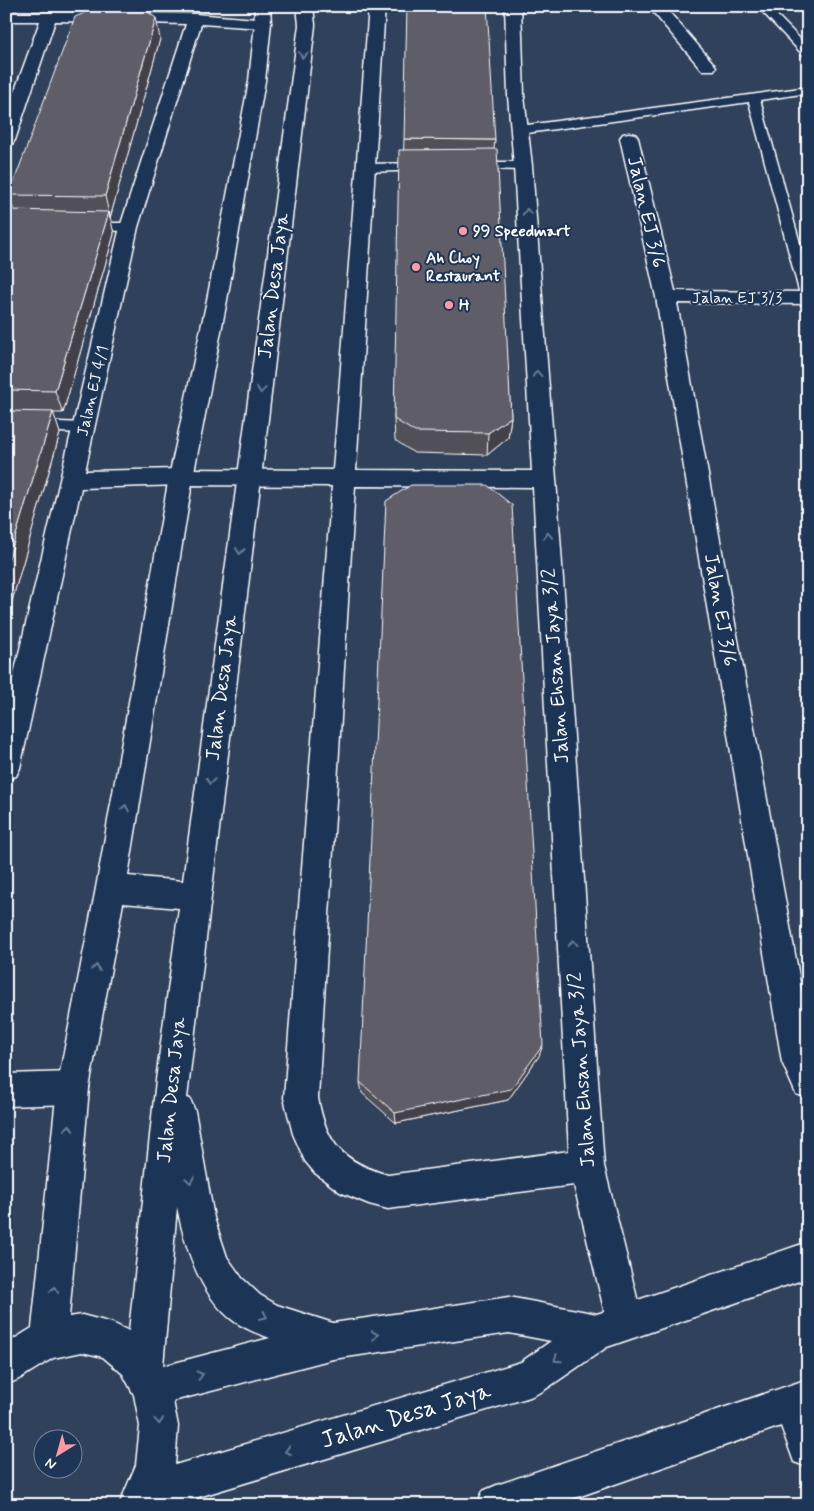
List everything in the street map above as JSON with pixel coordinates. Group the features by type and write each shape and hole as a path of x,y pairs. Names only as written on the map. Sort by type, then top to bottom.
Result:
{"street":[{"name":"Jalan Desa Jaya","path":"306,6 300,81 172,1080 149,1379 333,1341 510,1315 611,1327"},
{"path":"378,6 300,1098 304,1120 311,1140 326,1160 342,1175 363,1186 388,1192 587,1166"},
{"name":"Jalan Ehsan Jaya 3/2","path":"512,6 516,96 524,166 587,1166 611,1327"},
{"path":"656,6 708,67"},
{"path":"6,16 195,19 262,14 253,100 217,300 181,477 111,888 73,1088 49,1339"},
{"path":"6,140 49,17"},
{"name":"Jalan EJ 4/1","path":"6,768 13,702 85,428 130,228 195,19"},
{"name":"Jalan EJ 3/6","path":"629,138 666,297 798,1062 808,1082"},
{"name":"Jalan EJ 3/3","path":"666,297 808,298"},
{"path":"72,480 181,477 544,478"},
{"path":"111,888 196,896"},
{"path":"172,1080 198,1227 219,1276 232,1294 248,1308 268,1319 333,1341"},
{"path":"6,1090 73,1088"},
{"name":"Jalan Desa Jaya","path":"142,1499 530,1378 611,1327 808,1260"},
{"path":"6,1366 25,1350 49,1339 71,1334 92,1334 112,1341 130,1353 149,1379 160,1421 158,1456 142,1499"},
{"path":"497,1505 552,1495 799,1401 808,1448"}],"lane":[{"path":"762,6 808,54"},
{"path":"520,130 808,90"},
{"path":"754,98 808,298"},
{"path":"464,166 524,166"},
{"path":"365,168 434,167"},
{"path":"73,227 130,228"},
{"path":"6,426 85,428"}],"building":[{"path":"407,6 487,6 495,140 404,139"},
{"path":"144,9 156,18 105,196 9,195 75,17 91,10"},
{"name":"H","path":"497,149 511,417 488,433 415,432 394,419 399,150"},
{"path":"10,210 109,212 55,391 6,390 6,219"},
{"path":"6,411 53,412 6,568"},
{"path":"411,485 487,485 512,505 543,1045 511,1089 395,1113 360,1082 386,501"}],"place":[{"name":"99 Speedmart","path":"463,231"},
{"name":"Ah Choy Restaurant","path":"416,267"},
{"name":"H","path":"449,305"}]}
